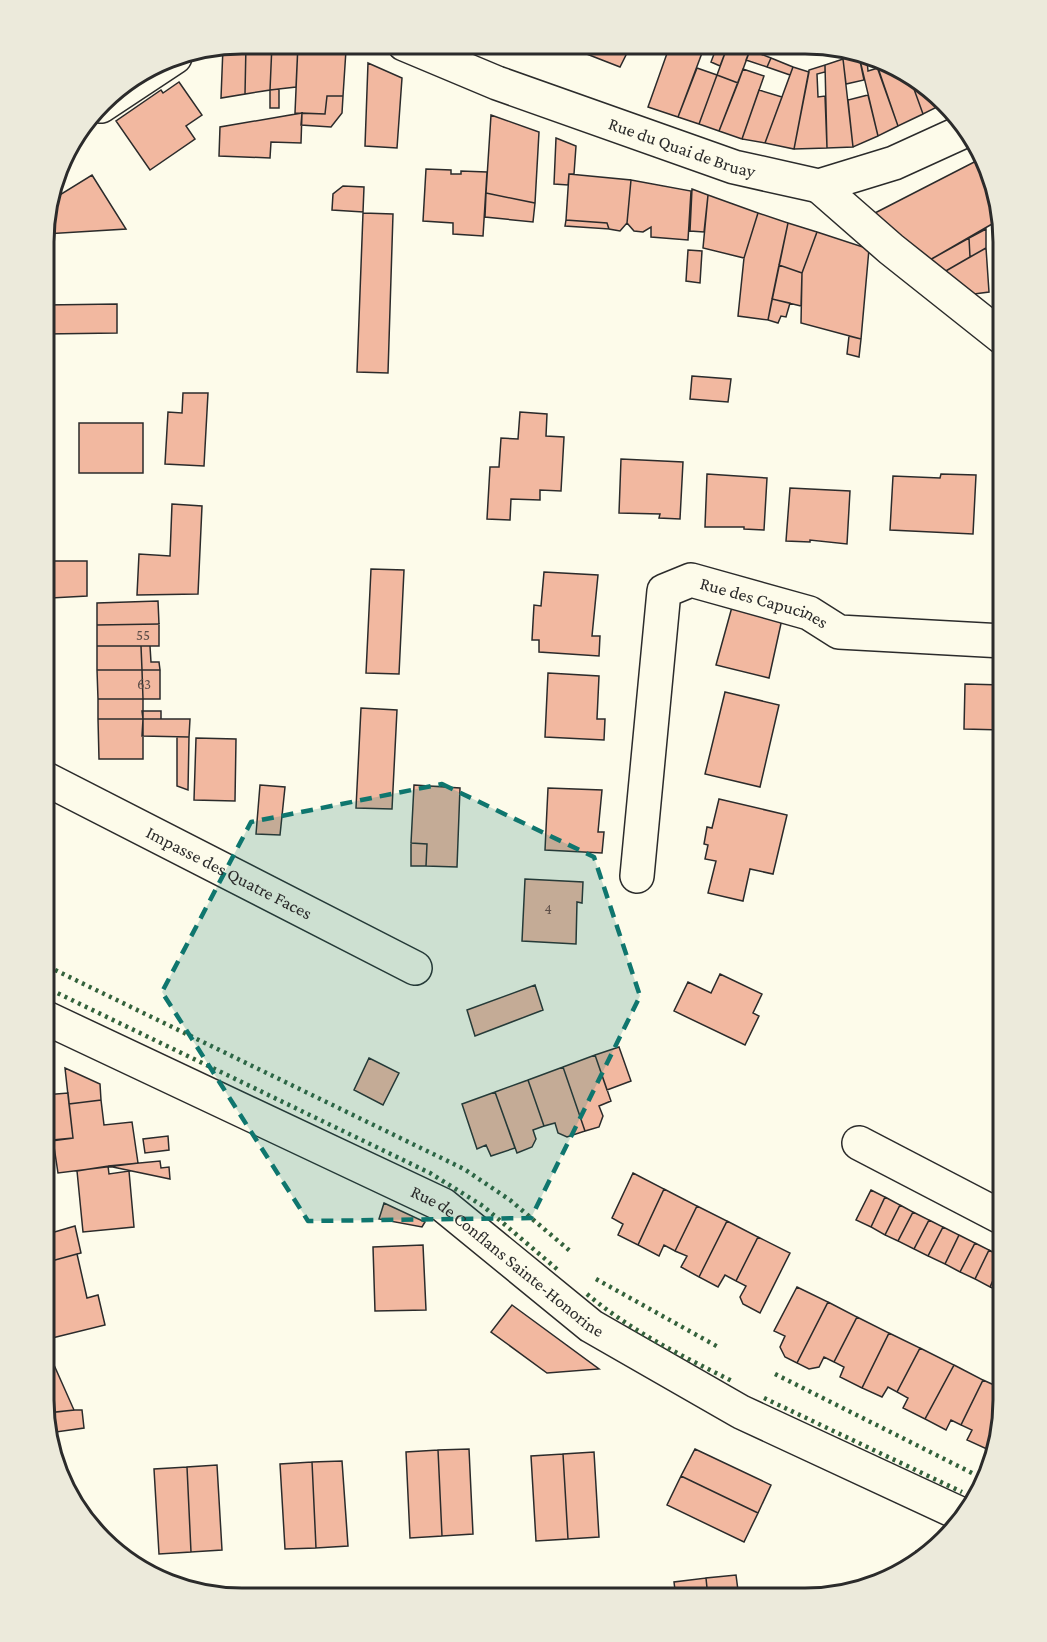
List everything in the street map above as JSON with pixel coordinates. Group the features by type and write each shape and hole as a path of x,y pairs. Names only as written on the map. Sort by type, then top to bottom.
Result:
{"street":[{"name":"Rue du Quai de Bruay","path":"428,54 497,82 734,167 819,186 894,163 958,134"},
{"path":"819,186 891,249 993,329"},
{"name":"Rue des Capucines","path":"637,876 664,591 691,580 809,613 839,632 993,640"},
{"name":"Impasse des Quatre Faces","path":"54,783 416,968"},
{"name":"Rue de Conflans Sainte-Honorine","path":"54,1022 443,1205 599,1331 741,1412 956,1512"},
{"path":"859,1143 993,1213"}],"highlighted area":[{"path":"442,784 594,857 640,996 531,1218 308,1221 162,992 251,822"}],"building":[{"path":"246,54 272,54 270,90 245,94"},
{"path":"246,54 245,94 221,98 223,55"},
{"path":"272,54 298,54 296,87 270,90"},
{"path":"298,54 346,54 343,96 327,96 325,114 295,113"},
{"path":"587,54 626,54 620,67"},
{"path":"667,54 702,54 678,117 648,107"},
{"path":"714,54 725,54 720,66 711,62"},
{"path":"725,54 749,54 738,83 717,75"},
{"path":"748,54 760,54 771,58 767,67 746,60"},
{"path":"771,58 793,67 790,75 767,67"},
{"path":"843,59 860,62 864,80 846,84"},
{"path":"843,59 853,147 827,148 825,65"},
{"path":"860,62 867,65 868,71 878,69 898,126 878,136"},
{"path":"368,63 402,78 397,148 365,146"},
{"path":"825,65 825,72 817,74 818,97 825,96 827,148 794,149 809,70"},
{"path":"793,67 809,72 794,149 765,143"},
{"path":"697,68 717,75 699,124 678,117"},
{"path":"878,68 914,89 923,114 898,126"},
{"path":"743,69 764,76 742,139 719,131"},
{"path":"717,75 738,83 719,131 699,124"},
{"path":"179,82 202,115 186,126 195,139 150,170 116,121 161,90 163,93"},
{"path":"279,89 279,108 270,108 270,90"},
{"path":"914,89 936,107 923,114"},
{"path":"759,90 782,97 765,143 742,139"},
{"path":"868,95 878,136 853,147 848,100"},
{"path":"327,96 343,96 342,113 331,127 301,125 302,113 325,114"},
{"path":"302,113 301,143 271,142 270,158 219,156 220,127"},
{"path":"491,115 539,132 535,203 486,193"},
{"path":"556,138 576,146 574,174 569,174 568,185 554,184"},
{"path":"975,162 987,193 992,224 928,261 873,214"},
{"path":"426,169 451,170 451,174 461,174 461,171 487,172 483,236 453,234 453,223 423,221"},
{"path":"569,174 631,180 627,223 620,231 609,229 607,223 566,220"},
{"path":"92,175 126,229 55,233 60,195"},
{"path":"631,180 691,191 688,240 651,237 651,227 643,232 634,231 627,223"},
{"path":"343,186 364,187 363,212 332,210 333,194"},
{"path":"692,189 708,195 704,232 690,231"},
{"path":"486,193 535,203 533,222 485,217"},
{"path":"708,195 758,213 744,258 703,248"},
{"path":"363,213 393,214 388,373 357,372"},
{"path":"758,213 788,223 768,320 738,316 744,258"},
{"path":"566,220 607,223 609,229 565,226"},
{"path":"788,223 817,232 802,273 779,265"},
{"path":"986,229 986,248 970,257 969,238"},
{"path":"817,232 869,249 861,339 801,323 802,273"},
{"path":"969,238 970,257 944,272 928,261"},
{"path":"986,248 989,292 974,294 944,272"},
{"path":"688,250 702,251 700,283 686,281"},
{"path":"779,265 802,273 801,306 772,299"},
{"path":"772,299 790,303 786,317 781,316 778,323 768,320"},
{"path":"117,304 117,333 54,334 54,305"},
{"path":"849,336 861,339 859,357 847,354"},
{"path":"692,376 731,379 728,402 690,399"},
{"path":"183,393 208,393 204,466 165,464 168,412 182,413"},
{"path":"520,412 547,414 546,436 564,437 561,491 540,490 540,500 511,499 510,520 487,519 490,467 499,467 501,438 518,439"},
{"path":"79,423 143,423 143,473 79,473"},
{"path":"621,459 683,462 680,519 659,518 660,514 619,513"},
{"path":"707,474 767,478 764,530 744,529 744,527 705,527"},
{"path":"941,474 976,475 973,534 890,530 893,476 940,478"},
{"path":"790,488 850,491 847,544 810,540 810,542 786,541"},
{"path":"172,504 202,506 198,594 137,595 139,554 170,556"},
{"path":"54,561 87,561 87,596 54,598"},
{"path":"371,569 404,570 399,674 366,673"},
{"path":"544,572 598,575 592,636 600,636 599,656 539,652 539,640 532,640 534,605 541,606"},
{"path":"158,601 159,624 97,625 97,603"},
{"path":"732,607 782,619 769,678 716,665"},
{"path":"159,624 159,646 97,646 97,625"},
{"path":"97,646 141,646 142,670 97,670"},
{"path":"141,646 150,646 151,662 159,662 160,670 142,670"},
{"path":"97,670 142,670 143,699 98,699"},
{"path":"142,670 160,670 160,699 143,699"},
{"path":"548,673 599,676 597,719 605,719 604,740 545,737"},
{"path":"965,684 993,685 993,730 964,729"},
{"path":"725,692 779,705 760,787 705,774"},
{"path":"98,699 143,699 143,719 98,719"},
{"path":"361,708 397,710 392,809 356,808"},
{"path":"142,711 161,711 161,719 143,719"},
{"path":"98,719 143,719 143,759 99,759"},
{"path":"143,719 190,719 189,737 142,736"},
{"path":"177,737 189,737 188,790 177,786"},
{"path":"196,738 236,739 235,801 194,800"},
{"path":"260,785 285,787 280,835 256,834"},
{"path":"414,785 460,788 457,867 426,866 427,844 411,843"},
{"path":"548,788 602,790 598,832 604,832 602,853 545,850"},
{"path":"719,799 787,815 773,874 750,869 743,901 708,893 716,861 705,859 708,845 704,844 707,827 712,828"},
{"path":"411,843 427,844 426,866 411,866"},
{"path":"525,879 583,882 582,903 577,902 576,944 522,941"},
{"path":"720,974 762,994 753,1013 759,1016 745,1045 674,1011 688,982 711,993"},
{"path":"535,985 543,1010 475,1036 467,1010"},
{"path":"619,1047 631,1081 607,1090 595,1055"},
{"path":"595,1055 611,1101 599,1106 603,1116 599,1127 585,1131 563,1067"},
{"path":"369,1058 399,1073 383,1105 354,1090"},
{"path":"563,1067 585,1131 567,1137 558,1133 555,1123 544,1126 528,1080"},
{"path":"65,1068 100,1084 101,1100 69,1104"},
{"path":"528,1080 544,1126 533,1130 536,1139 532,1147 517,1153 495,1092"},
{"path":"495,1092 515,1148 491,1156 486,1145 477,1149 462,1104"},
{"path":"68,1093 73,1138 54,1141 54,1094"},
{"path":"101,1100 104,1125 132,1122 138,1163 58,1173 54,1140 73,1138 69,1104"},
{"path":"168,1136 169,1150 145,1153 143,1139"},
{"path":"160,1161 161,1168 169,1167 170,1179 108,1166"},
{"path":"108,1166 109,1174 129,1171 134,1227 83,1232 77,1171"},
{"path":"633,1173 664,1189 638,1245 618,1235 623,1224 612,1218"},
{"path":"664,1189 697,1206 675,1251 664,1245 659,1256 638,1245"},
{"path":"871,1190 885,1197 871,1227 856,1220"},
{"path":"885,1197 900,1205 885,1235 871,1227"},
{"path":"384,1203 425,1222 422,1227 379,1219"},
{"path":"900,1205 913,1212 898,1241 885,1235"},
{"path":"697,1206 727,1221 699,1277 681,1267 687,1256 675,1251"},
{"path":"913,1212 929,1220 914,1249 898,1241"},
{"path":"929,1220 943,1227 928,1256 914,1249"},
{"path":"727,1221 758,1237 736,1281 725,1275 718,1287 699,1277"},
{"path":"75,1226 81,1253 54,1260 54,1232"},
{"path":"943,1227 959,1235 945,1264 928,1256"},
{"path":"959,1235 975,1243 960,1272 945,1264"},
{"path":"758,1237 790,1253 760,1313 743,1304 740,1297 746,1286 736,1281"},
{"path":"975,1243 989,1250 975,1279 960,1272"},
{"path":"423,1245 426,1310 375,1311 373,1247"},
{"path":"989,1250 993,1252 993,1280 990,1287 975,1279"},
{"path":"77,1254 87,1298 98,1295 105,1325 54,1338 54,1260"},
{"path":"797,1287 828,1302 797,1363 785,1357 780,1347 785,1336 774,1331"},
{"path":"828,1302 857,1317 834,1362 824,1357 819,1367 809,1369 797,1363"},
{"path":"512,1305 599,1369 547,1373 491,1332"},
{"path":"857,1317 889,1333 862,1388 840,1377 844,1367 834,1362"},
{"path":"889,1333 920,1348 897,1392 888,1387 882,1397 862,1388"},
{"path":"920,1348 954,1365 925,1419 903,1408 908,1398 897,1392"},
{"path":"54,1365 74,1410 54,1412"},
{"path":"954,1365 983,1380 961,1425 951,1420 946,1430 925,1419"},
{"path":"983,1380 993,1384 993,1412 986,1449 967,1440 972,1430 961,1425"},
{"path":"82,1410 84,1428 57,1432 54,1412"},
{"path":"469,1449 473,1534 442,1536 438,1450"},
{"path":"695,1449 771,1485 758,1513 681,1476"},
{"path":"438,1450 442,1536 410,1538 406,1452"},
{"path":"594,1452 599,1537 568,1539 563,1454"},
{"path":"563,1454 568,1539 536,1541 531,1456"},
{"path":"342,1461 348,1546 316,1548 312,1462"},
{"path":"312,1462 316,1548 285,1549 280,1464"},
{"path":"217,1465 222,1550 191,1552 187,1467"},
{"path":"187,1467 191,1552 159,1554 154,1469"},
{"path":"681,1476 758,1513 744,1542 667,1505"},
{"path":"736,1575 738,1588 707,1588 706,1578"},
{"path":"706,1578 707,1588 675,1588 674,1582"}],"hedge":[{"path":"55,970 464,1169 510,1200 570,1251"},
{"path":"54,991 430,1173 483,1206 558,1270"},
{"path":"596,1279 720,1348"},
{"path":"587,1294 639,1331 732,1381"},
{"path":"775,1374 976,1475"},
{"path":"764,1398 962,1492"}]}
